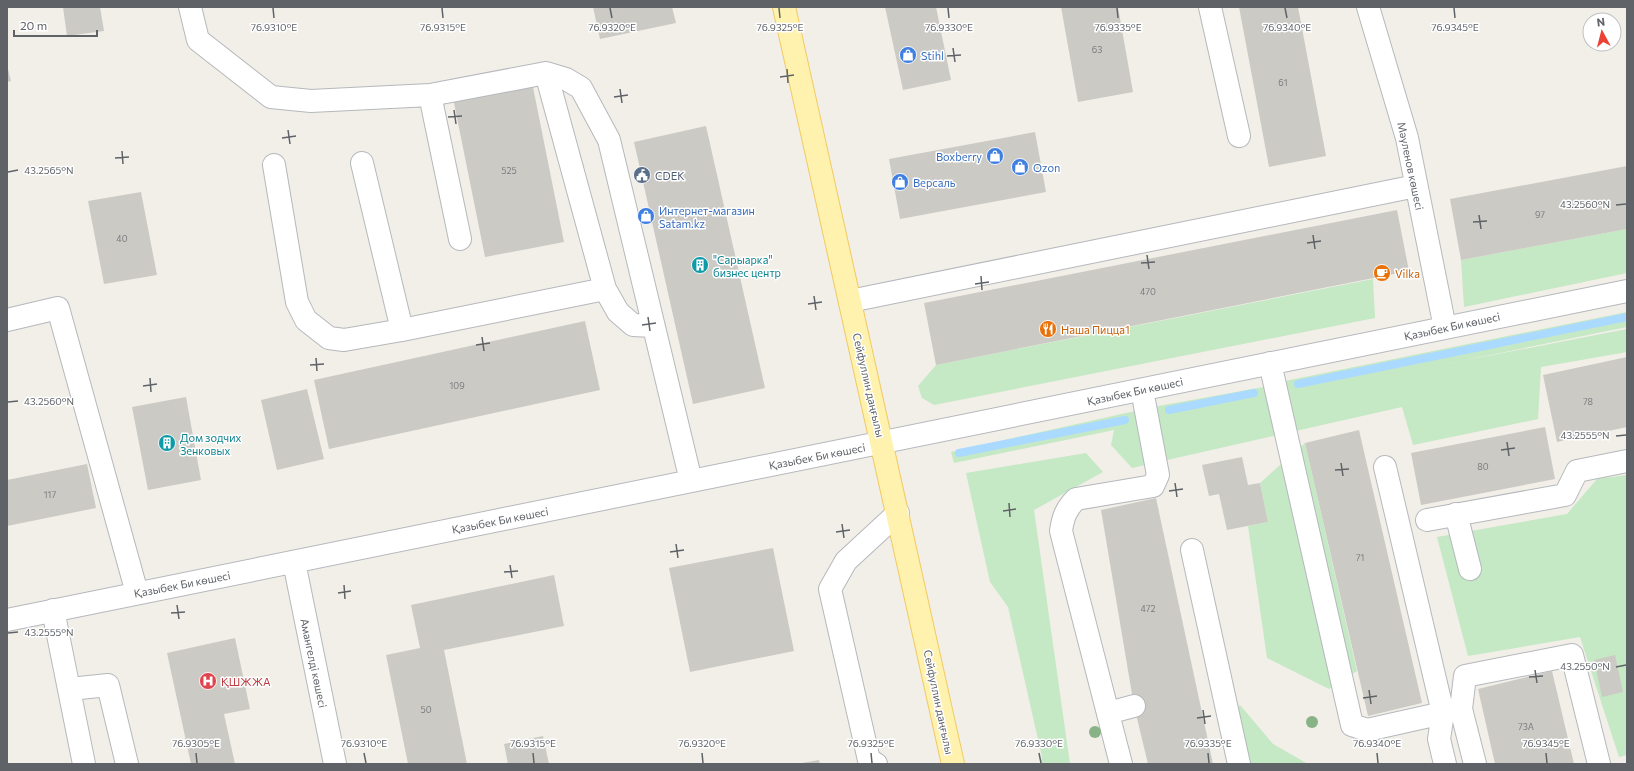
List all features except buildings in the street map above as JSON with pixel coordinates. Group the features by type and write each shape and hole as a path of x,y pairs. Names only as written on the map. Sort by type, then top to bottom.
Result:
{"main road":[{"name":"Сейфуллин даңғылы","path":"784,7 898,513 952,764"}],"street":[{"path":"190,7 198,40 271,97 311,102 430,95 546,73 566,80 581,88 609,140 691,481"},
{"path":"1210,7 1239,136"},
{"name":"Мәуленов көшесі","path":"1368,7 1407,138 1445,328"},
{"path":"546,73 605,289 618,312 633,325 653,326"},
{"path":"430,95 460,239"},
{"path":"362,163 402,330"},
{"path":"274,165 297,302 306,320 329,338 344,340 402,330 605,289"},
{"path":"850,301 1416,186"},
{"name":"Қазыбек Би көшесі","path":"7,620 1627,291"},
{"path":"7,320 58,308 137,593"},
{"path":"1270,363 1352,725 1367,730 1444,713"},
{"path":"1121,764 1061,531 1068,507 1076,499 1153,486 1158,475 1142,390"},
{"path":"1427,520 1566,495 1577,471 1627,461"},
{"path":"1385,466 1444,713 1439,739 1445,764"},
{"path":"876,764 869,760 830,589 846,561 898,513"},
{"path":"1456,514 1470,569"},
{"path":"1192,550 1239,764"},
{"name":"Амангелді көшесі","path":"294,562 335,764"},
{"path":"53,610 70,688 84,764"},
{"path":"1475,764 1461,709 1465,676 1572,656 1599,764"},
{"path":"70,688 108,685 127,764"},
{"path":"1108,713 1134,706"}],"green space":[{"path":"1627,229 1627,273 1464,307 1461,260"},
{"path":"1373,279 1375,318 934,405 922,398 918,386 936,365"},
{"path":"1627,312 1627,327 1451,363 1627,329 1627,352 1541,367 1538,419 1413,445 1402,407 1132,468 1111,445 1114,430 954,463 951,452 1153,407 1269,386 1280,382"},
{"path":"1305,443 1357,671 1329,689 1267,658 1248,526 1268,522 1260,483"},
{"path":"1086,453 1103,472 1034,510 1070,764 1040,764 1042,757 1008,607 990,582 966,473"},
{"path":"1627,475 1627,755 1619,757 1580,637 1468,656 1437,537 1567,514 1597,479"},
{"path":"1240,705 1273,744 1308,764 1227,764 1220,731"}],"waterway":[{"path":"1298,384 1627,317"},
{"path":"1169,410 1254,393"},
{"path":"959,453 1125,420"}],"place":[{"name":"Stihl","path":"908,55"},
{"name":"Boxberry","path":"995,156"},
{"name":"Ozon","path":"1020,167"},
{"name":"CDEK","path":"642,175"},
{"name":"Версаль","path":"900,182"},
{"name":"Интернет-магазин Satam.kz","path":"646,216"},
{"name":"\"Сарыарка\" бизнес центр","path":"700,265"},
{"name":"Vilka","path":"1382,273"},
{"name":"Наша Пицца1","path":"1048,329"},
{"name":"Дом зодчих Зенковых","path":"167,443"},
{"name":"ҚШЖЖА","path":"208,681"}]}
